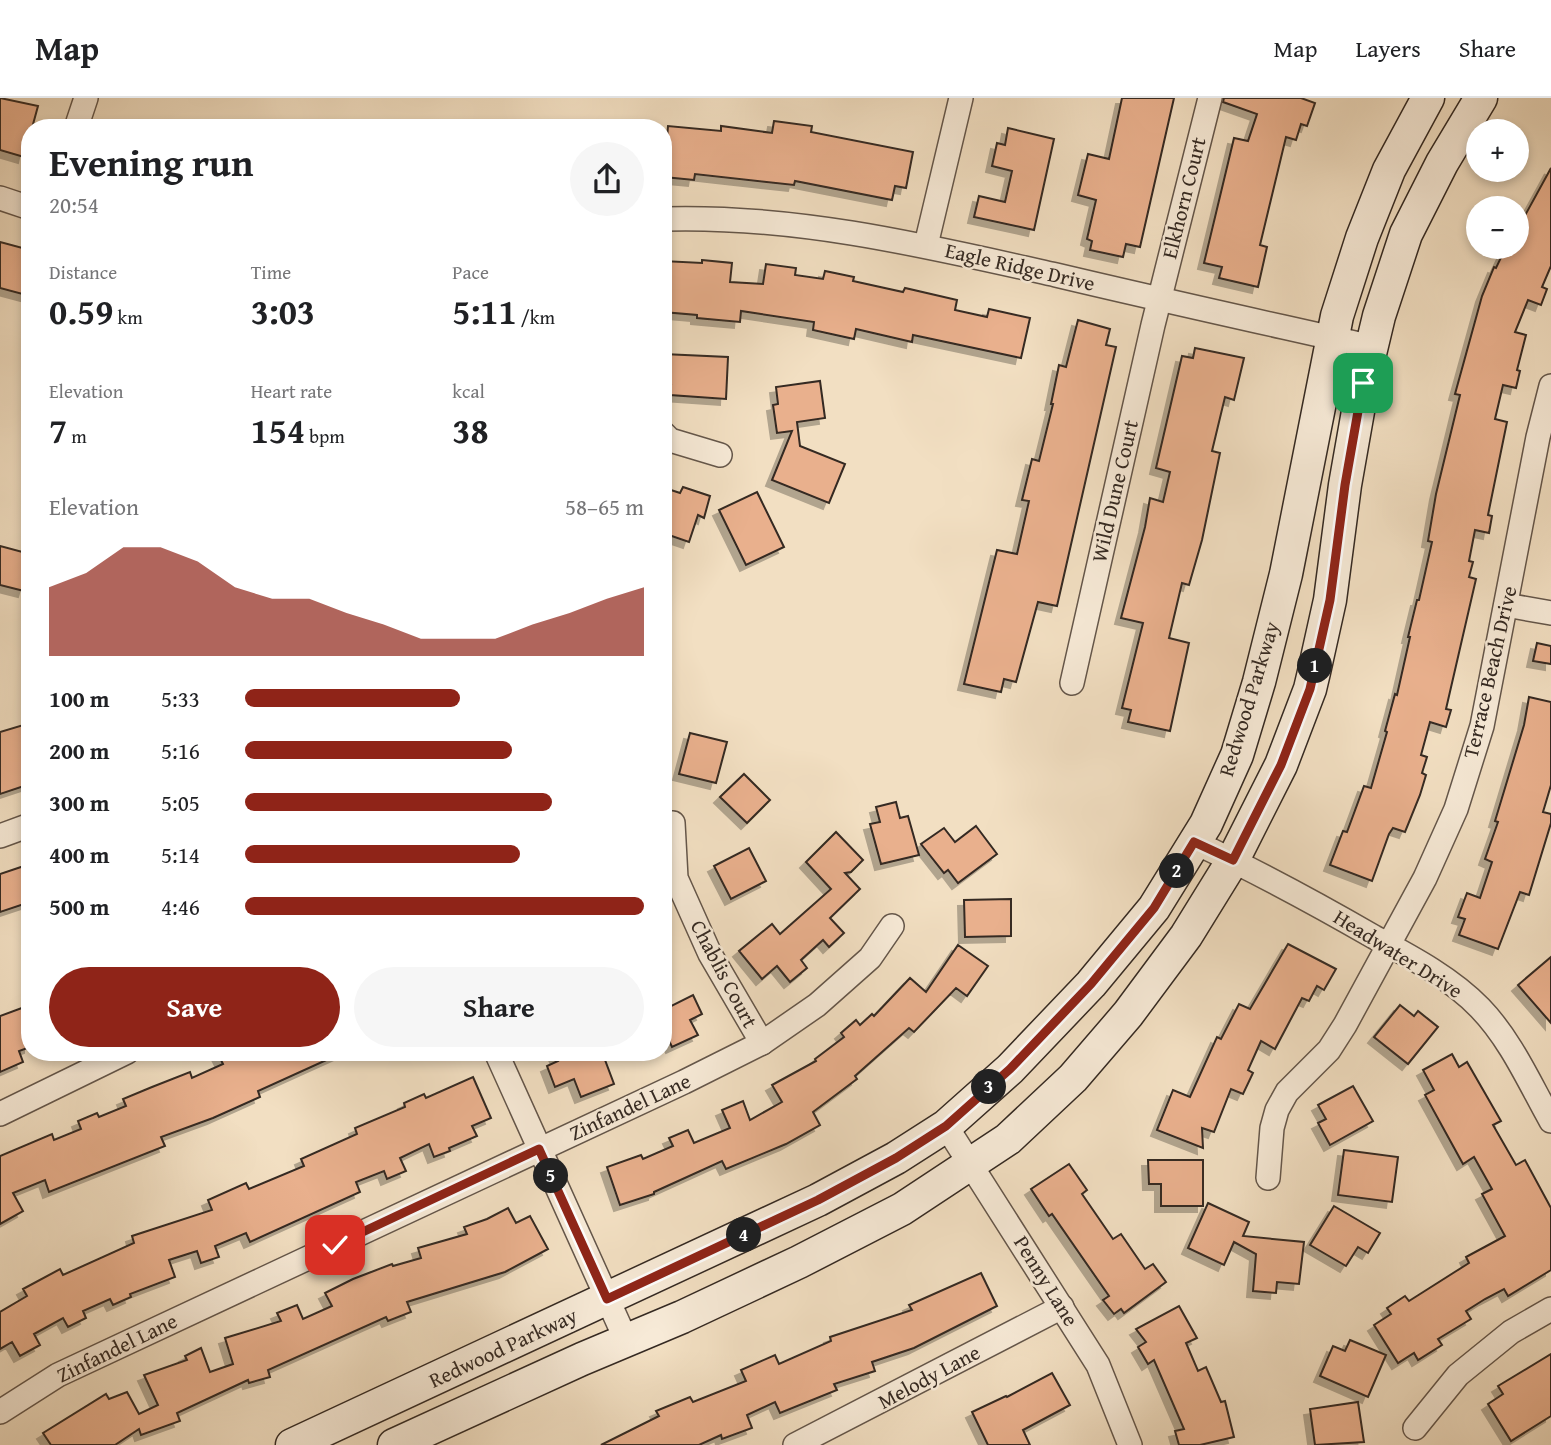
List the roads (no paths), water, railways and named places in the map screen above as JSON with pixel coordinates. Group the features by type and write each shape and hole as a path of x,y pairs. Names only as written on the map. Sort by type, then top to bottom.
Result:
{"main road":[{"name":"Redwood Parkway","path":"292,1445 818,1200 896,1158 946,1126 1010,1069 1091,984 1154,908 1206,824 1237,755 1286,574 1337,316 1362,238 1386,177 1428,98"},
{"name":"Redwood Parkway","path":"394,1445 787,1267 902,1209 1008,1139 1073,1078 1128,1014 1186,936 1233,860 1281,765 1310,689 1330,600 1345,485 1363,383 1379,316 1406,234 1442,163 1481,98"}],"street":[{"path":"79,119 86,98"},
{"path":"926,245 961,98"},
{"name":"Elkhorn Court","path":"1159,299 1210,98"},
{"path":"0,198 21,205"},
{"name":"Eagle Ridge Drive","path":"672,219 697,218 826,229 926,245 1372,347"},
{"name":"Wild Dune Court","path":"1072,683 1159,299"},
{"name":"Terrace Beach Drive","path":"1268,1178 1272,1128 1277,1110 1287,1093 1329,1050 1425,878 1456,809 1482,726 1538,437 1551,386"},
{"path":"672,441 720,455"},
{"path":"1506,605 1551,612"},
{"name":"Chablis Court","path":"673,823 676,878 710,954 762,1042"},
{"path":"0,835 21,828"},
{"name":"Headwater Drive","path":"1194,842 1283,885 1462,990 1483,1011 1506,1043 1551,1121"},
{"name":"Zinfandel Lane","path":"0,1412 58,1375 684,1083 762,1042 817,1005 870,958 892,926"},
{"path":"0,1114 109,1061"},
{"path":"500,1061 626,1340"},
{"name":"Penny Lane","path":"946,1126 1098,1365 1130,1445"},
{"name":"Melody Lane","path":"795,1445 1062,1307"},
{"path":"1415,1428 1458,1375 1511,1332 1551,1309"}]}
